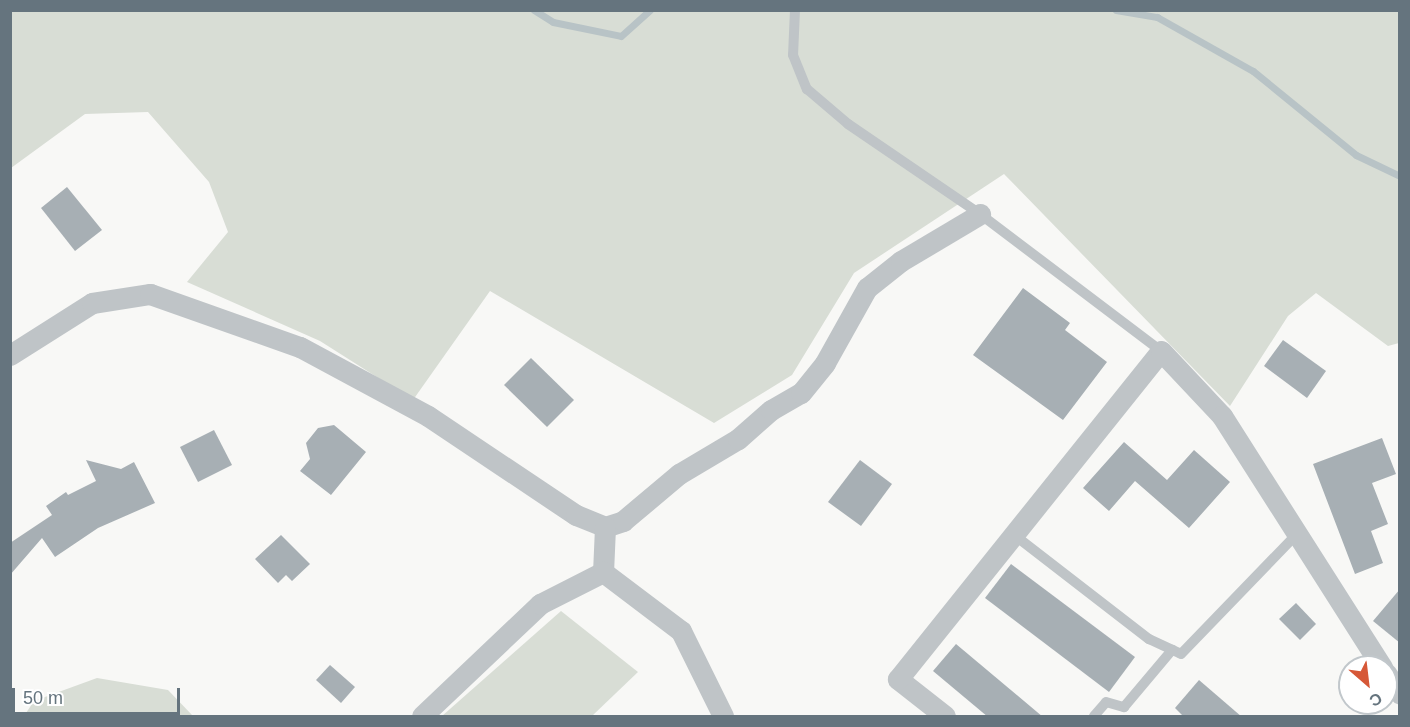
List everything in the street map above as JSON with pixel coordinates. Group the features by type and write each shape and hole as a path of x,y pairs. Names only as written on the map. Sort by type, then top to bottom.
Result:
{"street":[{"path":"10,355 92,303 150,294 300,346 428,416 576,515 605,527 623,521 679,474 738,439 771,410 801,393 825,363 867,288 911,255 980,214"},
{"path":"945,717 898,679 1161,351 1222,416 1374,655"},
{"path":"603,572 605,527"},
{"path":"422,717 540,604 603,572"},
{"path":"603,572 681,632 723,717"}],"lane":[{"path":"795,10 793,55 807,89 848,124 980,214 1161,351"},
{"path":"1013,534 1149,639 1180,654 1297,534"},
{"path":"1095,717 1106,702 1124,707 1172,650"}],"shaded area":[{"path":"11,11 1399,11 1399,343 1388,346 1316,293 1288,316 1230,406 1004,174 854,273 792,375 714,423 490,291 413,400 320,341 187,282 228,232 209,182 148,112 85,114 11,168"},
{"path":"561,611 638,672 592,716 442,716"},
{"path":"97,678 168,690 193,716 24,716 34,701"}],"building":[{"path":"67,187 102,230 75,251 41,208"},
{"path":"1023,288 1070,323 1065,330 1107,362 1063,420 973,355"},
{"path":"1283,340 1326,371 1307,398 1264,366"},
{"path":"531,358 574,400 547,427 504,385"},
{"path":"334,425 366,452 331,495 300,471 310,459 306,443 318,428"},
{"path":"214,430 232,465 198,482 180,447"},
{"path":"1382,438 1396,474 1372,483 1388,524 1371,531 1383,563 1355,574 1313,464"},
{"path":"1124,442 1167,480 1194,450 1230,482 1189,528 1135,481 1109,511 1083,488"},
{"path":"86,460 121,469 134,462 155,503 98,528 55,557 42,538 10,575 10,543 52,515 46,506 66,492 68,495 96,481"},
{"path":"860,460 892,484 861,526 828,502"},
{"path":"281,535 310,564 292,581 286,575 278,583 255,559"},
{"path":"1011,564 1135,657 1109,692 985,598"},
{"path":"1400,589 1400,643 1373,621"},
{"path":"1296,603 1316,624 1300,640 1279,619"},
{"path":"956,644 1043,717 988,717 933,671"},
{"path":"330,665 355,687 341,703 316,680"},
{"path":"1199,680 1242,717 1184,717 1175,708"}],"waterway":[{"path":"534,10 553,22 621,36 650,10"},
{"path":"1116,10 1157,17 1253,71 1356,155 1400,176"}]}
